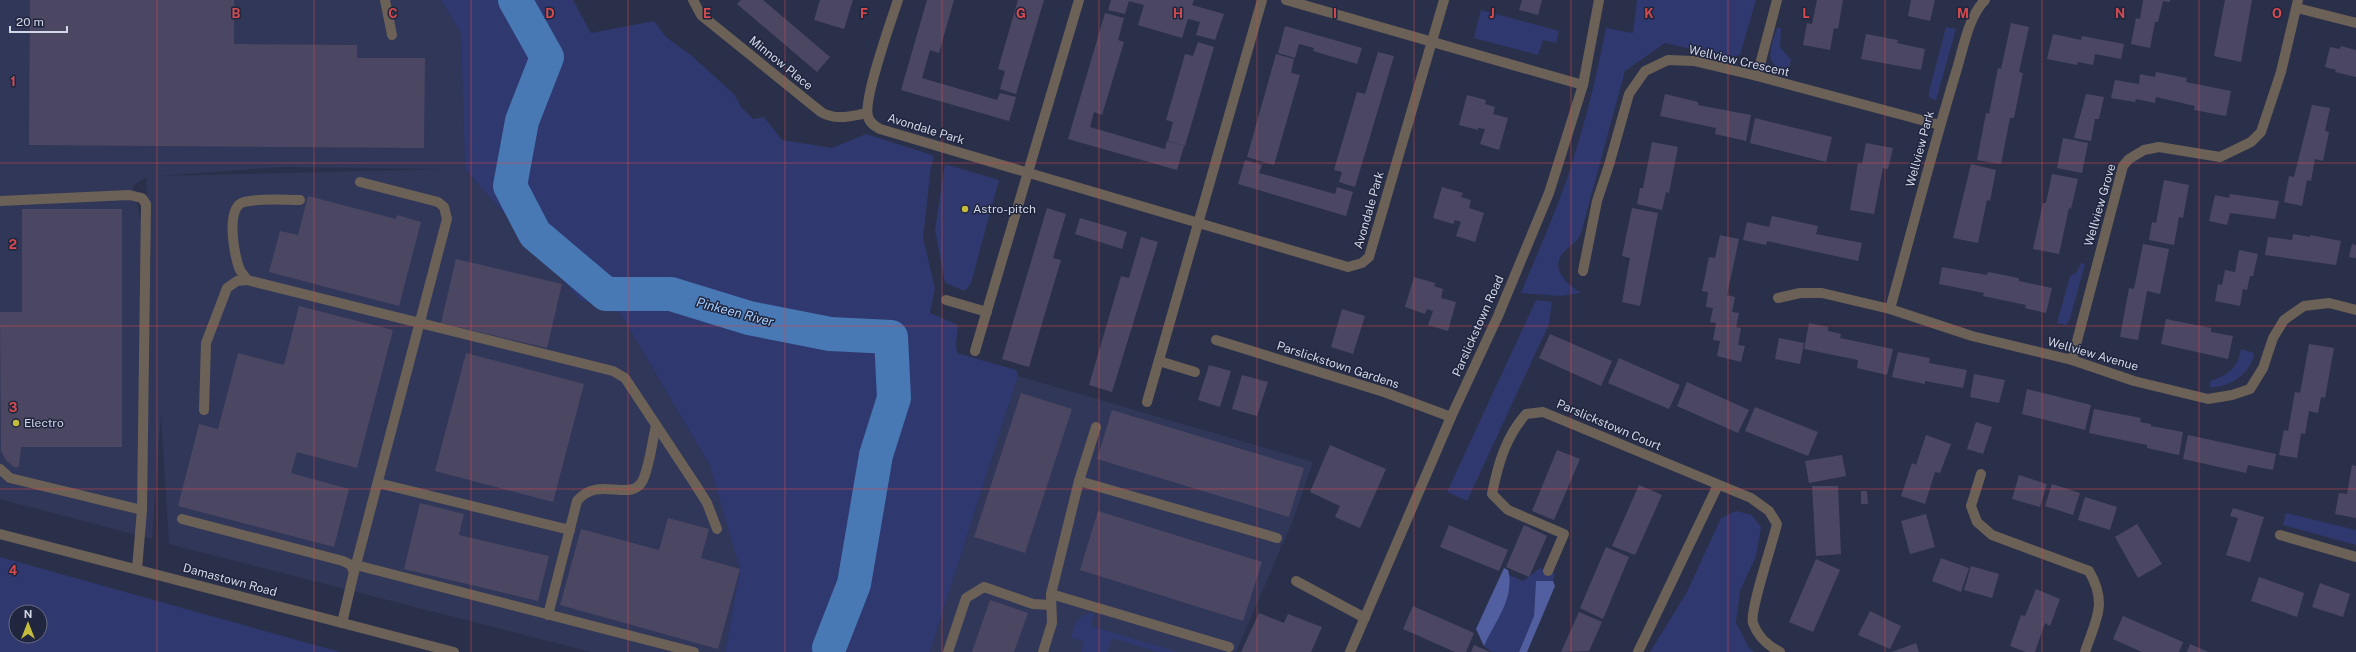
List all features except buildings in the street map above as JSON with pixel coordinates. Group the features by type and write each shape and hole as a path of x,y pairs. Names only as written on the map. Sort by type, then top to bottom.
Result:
{"street":[{"path":"385,0 392,35"},
{"name":"Minnow Place","path":"693,0 701,15 821,112 828,116 839,118 867,113"},
{"path":"867,113 868,98 898,0"},
{"path":"975,351 1079,0"},
{"path":"1147,402 1262,0"},
{"path":"1286,0 1583,85"},
{"name":"Avondale Park","path":"867,113 872,124 889,134 1348,267 1362,263 1369,257 1444,0"},
{"name":"Parslickstown Road","path":"1350,652 1452,417 1498,316 1549,193 1583,85 1599,0"},
{"path":"1757,76 1777,0"},
{"name":"Wellview Park","path":"1890,309 1940,125 1968,33 1978,6 1985,0"},
{"name":"Wellview Grove","path":"2072,360 2123,166 2129,159 2144,150 2159,147 2220,156 2251,142 2261,132 2280,72 2297,4 2356,23"},
{"name":"Wellview Crescent","path":"1584,271 1597,201 1629,94 1645,71 1668,60 1694,61 1757,76 1940,125"},
{"path":"342,623 447,219 444,207 438,202 360,182"},
{"path":"0,201 129,195 142,198 146,204 142,510 137,569"},
{"path":"247,280 240,271 235,255 233,215 236,208 243,202 300,200"},
{"path":"204,410 206,343 227,288 238,281 247,280 613,371 625,378 707,503 717,529"},
{"name":"Wellview Avenue","path":"1778,298 1800,293 1822,293 1890,309 1972,336 2072,360 2134,380 2208,399 2232,395 2250,389 2263,368 2273,338 2284,320 2304,306 2329,303 2356,310"},
{"path":"946,300 986,312"},
{"name":"Parslickstown Gardens","path":"1216,340 1384,392 1452,417"},
{"path":"1159,361 1195,372"},
{"name":"Parslickstown Court","path":"1548,571 1564,534 1508,510 1492,494 1497,465 1515,426 1526,414 1543,412 1751,498 1769,511 1777,524 1773,544 1755,601 1752,622 1761,640 1780,652"},
{"path":"548,615 577,502 584,493 598,488 627,490 635,488 642,480 656,426"},
{"path":"1043,652 1052,623 1051,599 1079,481 1096,426"},
{"path":"0,469 10,478 142,510"},
{"path":"1981,474 1971,506 1978,522 1992,535 2089,571 2098,586 2101,604 2085,652"},
{"path":"1079,481 1277,538"},
{"path":"378,483 570,530"},
{"path":"1638,652 1718,485"},
{"path":"182,519 343,561 355,569 548,615 694,652"},
{"name":"Damastown Road","path":"0,534 454,652"},
{"path":"2280,535 2356,557"},
{"path":"1296,581 1365,618"},
{"path":"948,652 966,598 984,587 1033,604 1051,599 1229,647"}],"shaded area":[{"path":"0,0 441,0 461,33 465,169 580,300 620,313 718,480 740,569 725,652 591,652 169,544 161,415 152,539 0,499","holes":["281,167 447,169 159,176","146,177 151,264 151,265 133,186"]},
{"path":"441,0 573,0 591,33 654,21 666,37 692,56 735,95 741,107 753,119 764,117 782,140 832,148 866,134 932,155 934,159 931,166 923,238 935,288 930,313 958,325 956,344 957,353 1016,370 1018,376 930,652 725,652 740,569 710,466 620,313 580,300 465,169 461,33"},
{"path":"1637,0 1756,0 1740,55 1730,58 1665,43 1625,71 1581,233 1577,240 1561,255 1558,262 1560,274 1569,284 1581,293 1560,296 1521,293 1555,211 1573,160 1583,128 1606,28 1633,33"},
{"path":"1481,10 1559,31 1556,43 1543,40 1538,55 1474,38"},
{"path":"1946,27 1956,29 1936,100 1929,98 1929,92"},
{"path":"1777,28 1781,28 1780,47 1791,60 1788,72 1774,65 1770,55"},
{"name":"Astro-pitch","path":"945,164 999,180 971,283 965,291 945,283 935,230"},
{"path":"2081,263 2085,264 2070,319 2066,325 2057,323 2070,276 2076,273"},
{"path":"1536,300 1552,302 1549,324 1467,501 1447,492"},
{"path":"2241,349 2254,353 2249,367 2232,382 2217,387 2210,387 2210,381 2222,377 2231,370 2240,356"},
{"path":"1018,376 1313,462 1293,520 1236,652 930,652"},
{"path":"1736,511 1752,515 1761,527 1756,556 1740,591 1736,623 1749,648 1755,652 1650,652 1687,592 1721,518"},
{"path":"2286,513 2356,530 2356,545 2283,525"},
{"path":"0,557 340,652 0,652"},
{"path":"1504,568 1508,570 1510,580 1507,600 1484,646 1476,629"},
{"path":"1540,568 1555,574 1553,581 1536,581 1534,616 1519,652 1492,652 1484,646 1510,589 1509,575 1523,581"},
{"path":"1536,581 1553,581 1555,586 1527,652 1519,652 1534,616"},
{"path":"1094,613 1091,626 1178,652 1158,652 1112,638 1107,652 1081,652 1084,641 1071,638 1074,628 1080,618"}],"waterway":[{"name":"Pinkeen River","path":"515,0 547,57 522,121 510,186 535,234 606,294 671,294 749,318 830,334 891,337 894,398 876,455 854,584 829,648"}],"place":[{"name":"Astro-pitch","path":"965,209"},
{"name":"Electro","path":"16,423"}]}
